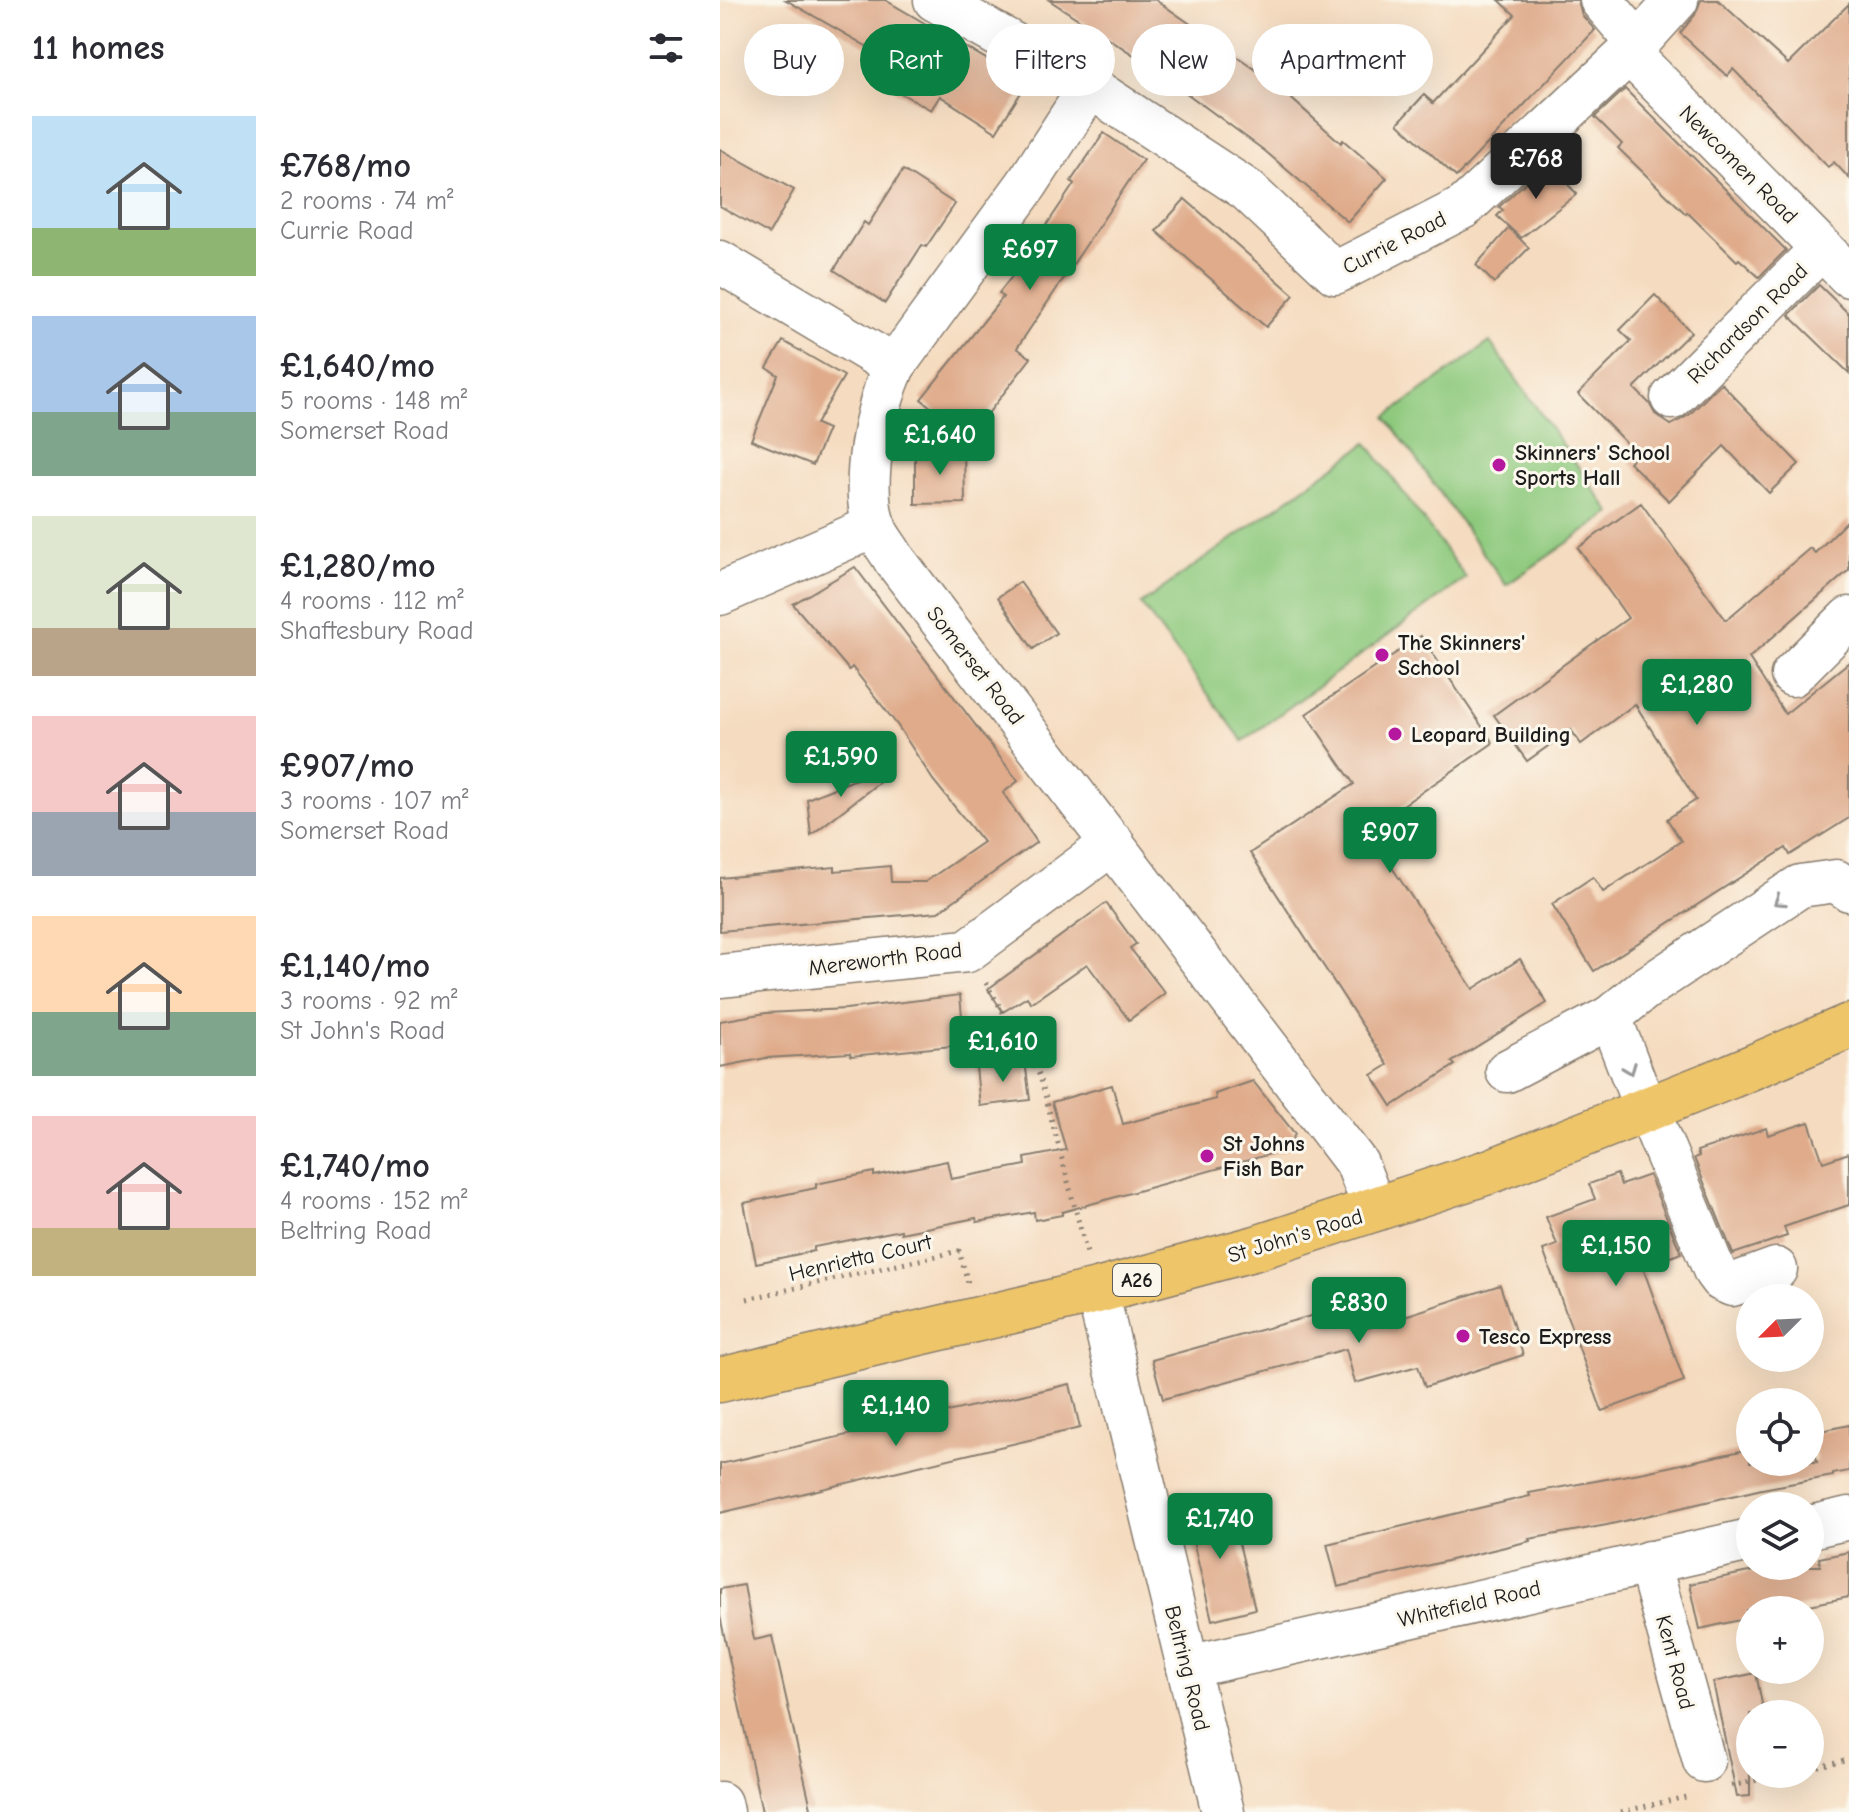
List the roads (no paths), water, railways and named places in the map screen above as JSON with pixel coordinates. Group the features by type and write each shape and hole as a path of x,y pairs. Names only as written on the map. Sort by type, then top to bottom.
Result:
{"highway":[{"name":"St John's Road","path":"720,1380 1097,1291 1244,1251 1375,1210 1491,1171 1849,1026"}],"street":[{"path":"935,0 986,29"},
{"name":"Newcomen Road","path":"1601,0 1633,47 1835,262"},
{"name":"Currie Road","path":"1104,96 1247,190 1335,273 1464,207 1633,47 1677,0"},
{"name":"Somerset Road","path":"1084,96 1027,184 894,366 882,392 874,433 869,482 875,526 894,559 1357,1164 1375,1210"},
{"path":"720,262 894,366"},
{"name":"Richardson Road","path":"1672,398 1835,262"},
{"path":"727,584 875,526"},
{"path":"1792,675 1849,618"},
{"name":"Mereworth Road","path":"720,976 967,951 1113,843"},
{"path":"1507,1071 1610,1017 1643,990 1800,886 1836,881 1849,890"},
{"path":"1610,1017 1715,1272 1721,1280 1732,1285 1776,1269"},
{"name":"Beltring Road","path":"1097,1291 1223,1812"},
{"path":"1824,1524 1849,1518"},
{"name":"Whitefield Road","path":"1188,1667 1736,1543"},
{"name":"Kent Road","path":"1649,1562 1704,1761"},
{"path":"720,1803 722,1812"}],"place":[{"name":"Skinners' School Sports Hall","path":"1499,465"},
{"name":"The Skinners' School","path":"1382,655"},
{"name":"Leopard Building","path":"1395,734"},
{"name":"St Johns Fish Bar","path":"1207,1156"},
{"name":"Tesco Express","path":"1463,1336"}]}
